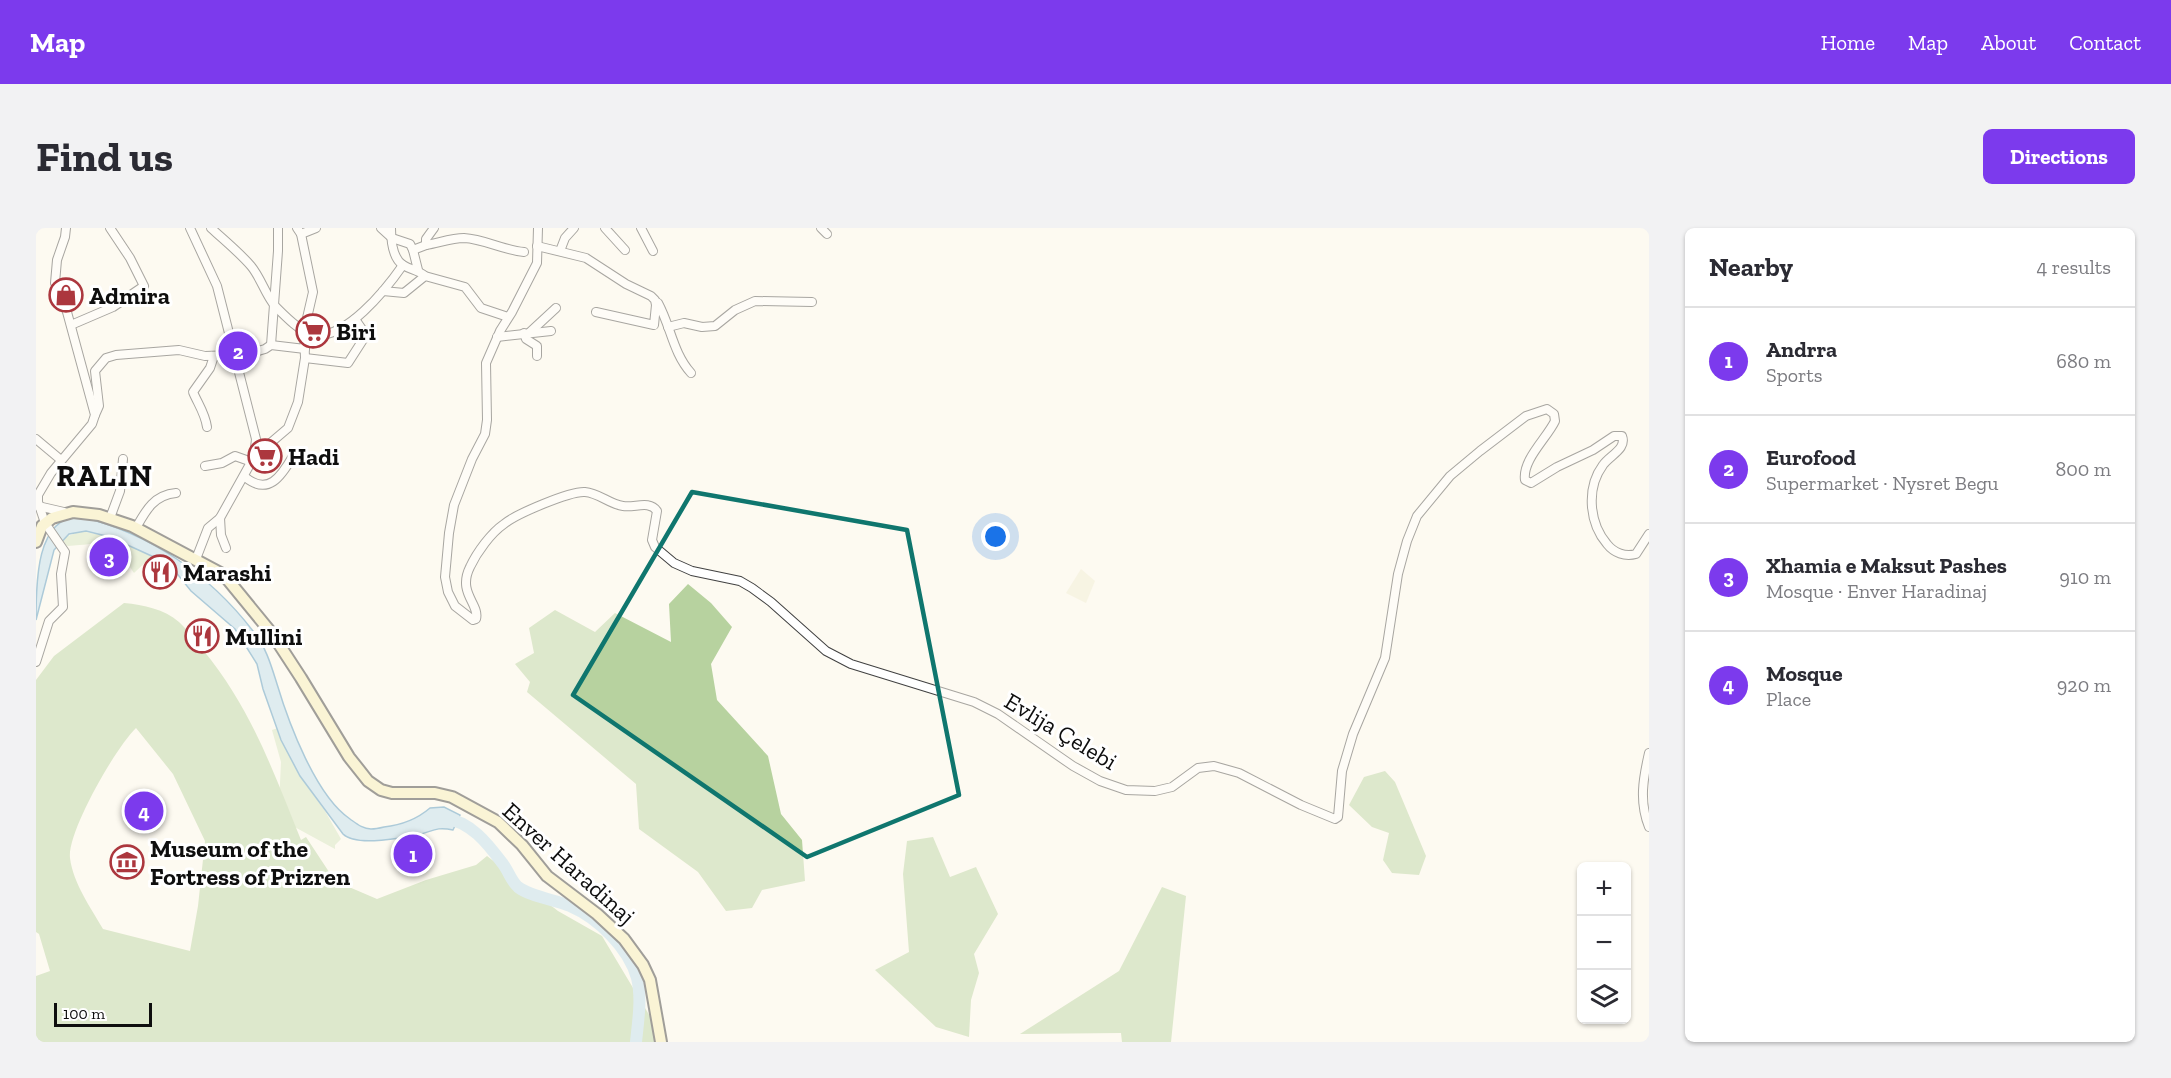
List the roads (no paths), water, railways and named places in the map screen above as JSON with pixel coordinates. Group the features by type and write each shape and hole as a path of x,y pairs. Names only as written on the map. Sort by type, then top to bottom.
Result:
{"main road":[{"name":"Enver Haradinaj","path":"47,525 69,513 82,512 110,518 136,528 224,574 248,602 296,670 349,757 368,782 381,790 392,793 435,793 452,797 498,822 547,876 597,914 624,939 643,965 650,980 661,1042"},
{"path":"36,542 47,525"}],"street":[{"path":"66,228 54,275 58,292 67,312 95,415"},
{"path":"71,326 113,307 144,286 130,258 110,228"},
{"path":"190,228 218,286 256,439 253,460 245,477 220,518 208,528 196,559"},
{"path":"211,228 252,267 274,304 304,331 314,335 327,334 350,324 381,293 403,265"},
{"path":"271,345 278,228"},
{"path":"253,460 288,428 298,402 305,358 304,331 313,292 299,231 316,228"},
{"path":"381,228 392,238 410,244 418,270"},
{"path":"391,228 397,259 403,265 418,270 425,276 465,287 482,308 508,317"},
{"path":"426,245 426,239 434,228"},
{"name":"Evlija Çelebi","path":"538,228 537,263 497,337 486,363 487,420 485,434 454,505 445,578 454,606 469,619 476,619 477,614 467,591 466,579 469,568 503,524 518,515 578,492 595,494 622,506 650,505 657,511 652,540 655,547 674,563 692,571 740,581 771,602 826,651 851,664 974,702 1012,723 1100,781 1126,790 1147,792 1167,789 1198,768 1214,766 1239,773 1301,805 1335,819 1338,817 1341,775 1348,750 1385,658 1398,574 1417,516 1450,476 1503,432 1530,414 1546,409 1552,411 1555,421 1536,449 1525,471 1525,480 1531,483 1557,466 1593,450 1614,436 1622,436 1624,439 1622,446 1602,466 1592,498 1592,514 1600,535 1609,547 1623,555 1636,554 1649,534"},
{"path":"560,251 565,238 574,228"},
{"path":"605,228 626,250"},
{"path":"641,228 653,251"},
{"path":"413,250 461,238 472,239 510,251 524,252"},
{"path":"537,246 586,258 655,300 668,327 678,358 691,373"},
{"path":"381,293 404,293 425,276"},
{"path":"596,312 654,325 655,300"},
{"path":"668,327 684,323 702,327 715,326 735,310 755,301 812,302"},
{"path":"537,357 537,346 526,339 527,333 556,308"},
{"path":"305,358 348,363 366,335 355,319"},
{"path":"497,337 551,331"},
{"path":"36,662 49,621 63,607 61,574 65,552 47,525 38,506 38,495 61,460 92,424 99,406 94,371 106,358 116,355 179,350 211,356 234,357 265,349 271,345 305,349"},
{"path":"207,427 206,416 194,392 210,368 213,359 211,356"},
{"path":"36,439 61,460"},
{"path":"205,466 222,463 235,456 253,460"},
{"path":"245,477 259,485 269,485 276,480 293,456"},
{"path":"110,518 120,491 123,459"},
{"path":"136,528 145,512 158,498 176,493"},
{"path":"38,506 69,513"},
{"path":"220,518 221,535 226,548"},
{"path":"1649,753 1642,789 1645,818 1649,827"}],"water":[{"path":"81,517 106,524 154,545 198,575 236,611 258,637 265,650 296,738 315,777 326,794 350,819 365,828 376,829 408,821 430,808 444,807 460,815 453,830 438,829 400,838 367,841 349,838 343,834 300,776 281,740 263,689 257,664 235,629 191,591 175,571 156,558 110,537 86,531 69,534 54,550 36,620 38,571 47,539 55,527 66,519"}],"waterway":[{"path":"443,818 462,824 485,841 518,887 581,911 601,926 620,945 637,978 639,1010 636,1042"}],"place":[{"name":"Admira","path":"66,295"},
{"name":"Biri","path":"313,331"},
{"name":"Eurofood","path":"238,351"},
{"name":"Hadi","path":"265,456"},
{"name":"Xhamia e Maksut Pashes","path":"109,557"},
{"name":"Marashi","path":"160,572"},
{"name":"Mullini","path":"202,636"},
{"name":"Mosque","path":"144,811"},
{"name":"Andrra","path":"413,854"},
{"name":"Museum of the Fortress of Prizren","path":"127,862"}],"district":[{"name":"RALIN","path":"105,476"}]}
